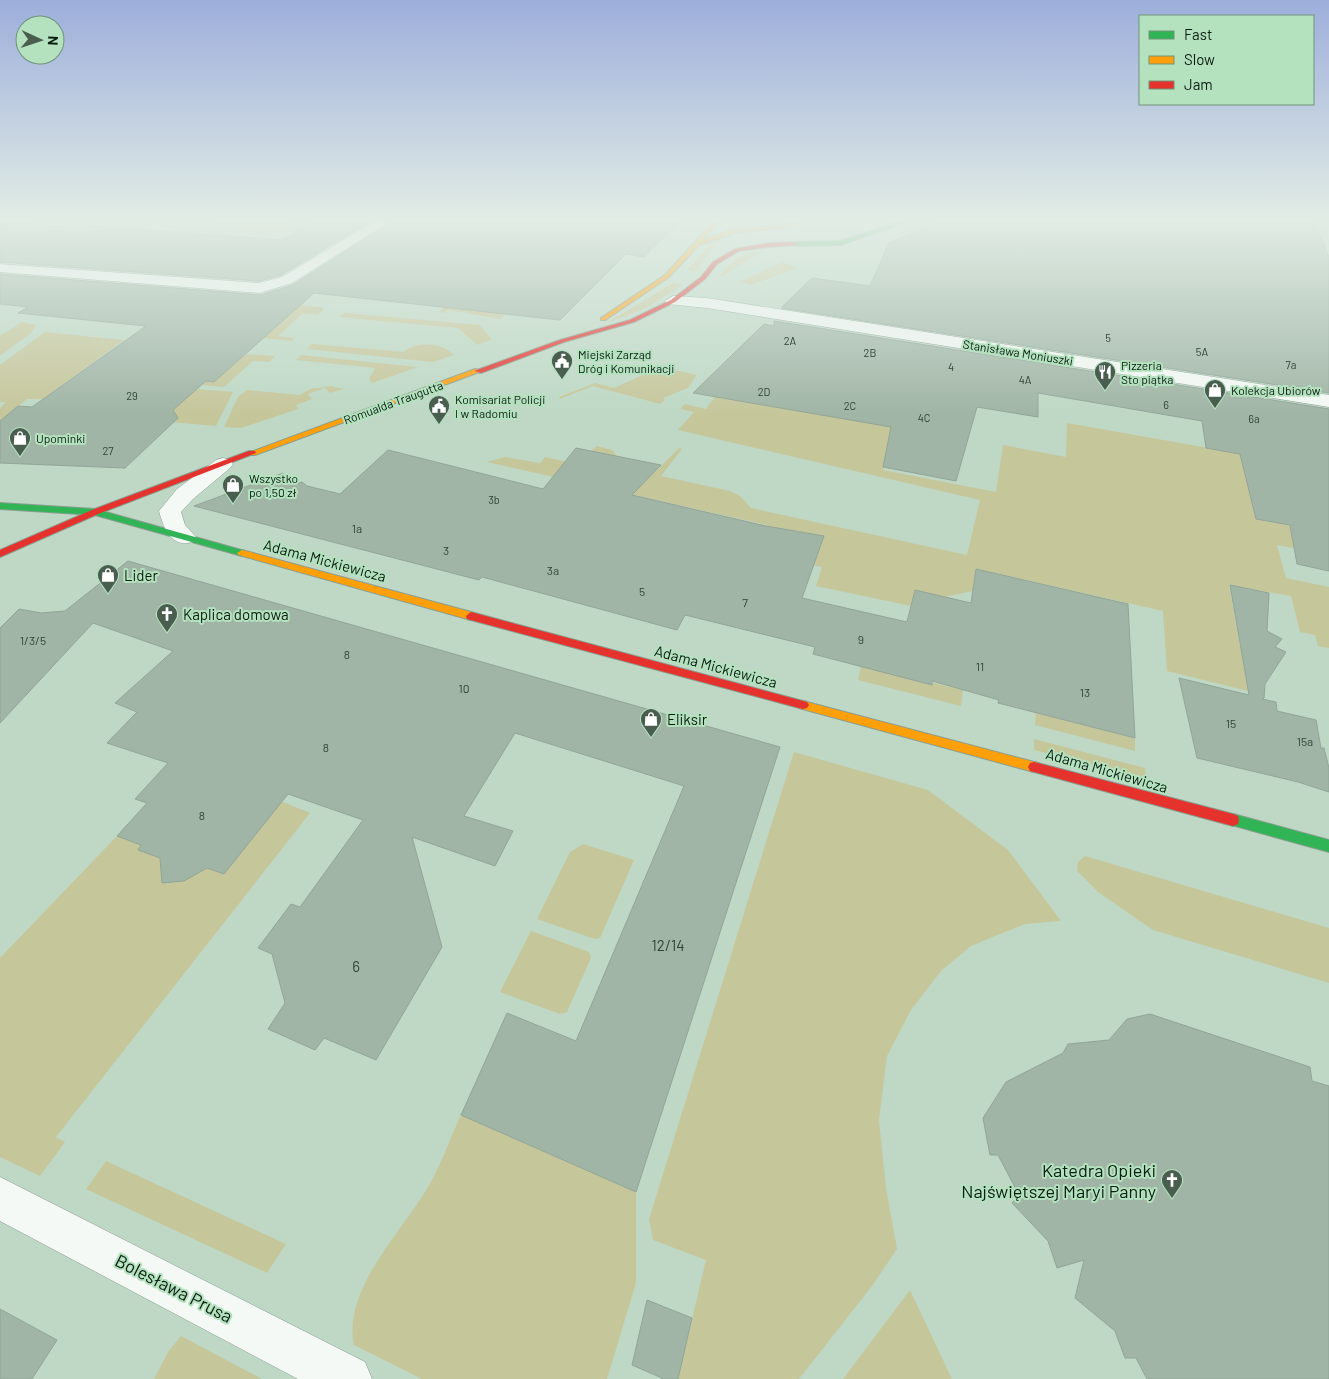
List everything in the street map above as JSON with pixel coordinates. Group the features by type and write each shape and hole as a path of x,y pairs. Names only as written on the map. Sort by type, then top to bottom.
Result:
{"street":[{"path":"239,286 260,288 266,286"},
{"name":"Romualda Traugutta","path":"562,341 609,316 654,286"},
{"path":"692,287 697,296 707,302"},
{"name":"Romualda Traugutta","path":"0,506 95,512 562,341 632,321 673,301 692,287"},
{"name":"Stanisława Moniuszki","path":"673,301 707,302 1329,401"},
{"name":"Romualda Traugutta","path":"185,537 175,528 170,511 185,494 224,464"},
{"path":"0,554 95,512"},
{"name":"Adama Mickiewicza","path":"95,512 1329,846"},
{"name":"Bolesława Prusa","path":"0,1198 348,1379"}],"green space":[{"path":"667,286 680,286 648,307 607,323"},
{"path":"292,304 325,308 318,315 302,314 278,336 294,338 292,341 263,338"},
{"path":"445,306 505,314 501,319 447,310 445,313 439,312"},
{"path":"344,313 480,325 492,340 477,345 458,328 339,317"},
{"path":"22,322 36,325 31,333 0,356 0,336"},
{"path":"45,332 124,340 43,399 27,399 0,421 0,408 6,402 0,402 0,365"},
{"path":"312,344 403,352 415,346 429,344 443,348 454,355 433,362 307,349"},
{"path":"246,354 275,356 269,362 253,361 224,387 201,385 206,381 214,382"},
{"path":"301,355 418,367 372,383 369,379 375,368 296,360"},
{"path":"660,367 697,375 688,388 663,398 665,400 660,404 593,386 560,399 559,397 595,383 614,388"},
{"path":"331,386 344,389 330,393 325,388 308,394 312,399 296,405 298,409 241,428 224,427 238,397 247,390 300,395 310,389"},
{"path":"196,389 233,392 216,426 159,421"},
{"path":"715,397 892,425 883,470 996,492 1003,445 1066,457 1067,423 1271,459 1244,467 1256,519 1289,525 1291,530 1299,532 1303,550 1277,545 1286,578 1329,587 1329,648 1318,646 1315,635 1300,632 1291,596 1229,585 1248,691 1167,671 1163,611 977,569 973,591 944,597 915,590 911,606 816,586 822,567 796,562 758,545 767,525 487,462 505,457 540,463 545,457 586,466 591,451 597,446 612,450 621,462 654,473 679,448 682,449 661,476 730,491 740,496 751,508 967,555 980,500 678,430 694,412 680,409 685,404 706,409","holes":["807,533 824,536 817,557 799,553"]},
{"path":"861,666 963,690 961,706 858,680"},
{"path":"1036,710 1065,717 1065,720 1135,738 1135,751 1035,725"},
{"path":"1034,739 1145,768 1146,778 1034,750"},
{"path":"794,752 928,790 1008,850 1061,921 1025,924 971,946 941,971 911,1010 887,1056 879,1120 886,1188 897,1249 872,1286 799,1379 678,1379 706,1260 653,1240 649,1219"},
{"path":"278,800 310,813 56,1137 65,1142 40,1176 0,1157 0,958 117,836 141,845 139,850 165,860 161,869 162,878 171,882 184,881"},
{"path":"583,844 634,860 600,938 595,939 537,919 570,852"},
{"path":"1085,856 1329,928 1329,983 1153,930 1098,892 1077,871 1078,862"},
{"path":"531,931 589,952 591,958 567,1012 560,1014 500,992"},
{"path":"461,1115 636,1192 636,1283 607,1379 422,1379 354,1345 353,1324 357,1303 366,1282 377,1261 429,1185"},
{"path":"106,1161 286,1244 267,1273 86,1189"},
{"path":"910,1290 952,1379 843,1379"},
{"path":"181,1336 262,1379 154,1379 168,1352"}],"building":[{"path":"0,286 154,286 261,295 289,286 594,286 560,320 314,293 214,382 206,381 173,410 178,418 125,468 0,463 0,421 18,406 32,407 146,326 18,313 28,307 0,304"},
{"path":"803,286 1329,286 1329,393 781,308"},
{"path":"774,321 1329,409 1329,571 1297,564 1290,525 1256,519 1240,454 1206,448 1202,421 1038,393 1038,417 977,407 956,481 883,467 891,427 693,393 764,324 774,326"},
{"path":"576,448 661,465 632,495 766,526 824,536 802,598 907,622 915,590 971,603 976,569 1128,604 1135,738 998,703 999,700 932,681 932,685 813,654 815,647 685,615 677,630 482,577 479,580 194,506 283,473 293,485 302,482 307,486 340,494 388,450 543,489"},
{"path":"128,561 780,747 636,1192 461,1115 507,1013 576,1041 684,786 515,733 464,816 513,831 495,866 412,837 442,947 376,1060 324,1038 315,1050 268,1029 285,1003 272,954 258,948 291,904 300,907 363,820 288,794 224,874 207,868 184,881 162,883 160,858 138,850 141,845 117,836 147,803 135,799 168,763 107,743 137,712 115,703 173,651 93,623 0,723 0,628 19,609 41,613 65,611"},
{"path":"1230,585 1269,593 1267,631 1282,639 1275,647 1286,652 1265,684 1264,698 1262,699 1276,702 1277,711 1316,720 1321,748 1324,748 1329,768 1329,792 1298,782 1197,758 1179,678 1249,695"},
{"name":"Katedra Opieki Najświętszej Maryi Panny","path":"1150,1014 1310,1067 1312,1081 1329,1086 1329,1379 1147,1379 1136,1358 1125,1358 1115,1331 1075,1298 1084,1260 1057,1268 1048,1241 1012,1203 1019,1195 998,1155 990,1155 983,1118 1006,1082 1063,1053 1068,1044 1109,1040 1127,1019"},
{"path":"647,1300 692,1318 678,1379 664,1379 632,1365"},
{"path":"0,1309 57,1340 32,1379 0,1379"}],"traffic: fast":[{"path":"0,506 95,512 242,553"},
{"path":"1233,820 1329,846"}],"traffic: slow":[{"path":"603,319 652,286"},
{"path":"252,453 478,371"},
{"path":"242,553 471,616"},
{"path":"803,705 1034,767"}],"traffic: jam":[{"path":"478,371 562,341 632,321 673,301 692,286"},
{"path":"0,554 95,512 252,453"},
{"path":"471,616 803,705"},
{"path":"1034,767 1233,820"}],"place":[{"name":"Miejski Zarząd Dróg i Komunikacji","path":"562,380"},
{"name":"Pizzeria Sto piątka","path":"1105,391"},
{"name":"Kolekcja Ubiorów","path":"1215,409"},
{"name":"Komisariat Policji I w Radomiu","path":"439,425"},
{"name":"Upominki","path":"20,457"},
{"name":"Wszystko po 1,50 zł","path":"233,504"},
{"name":"Lider","path":"108,594"},
{"name":"Kaplica domowa","path":"167,633"},
{"name":"Eliksir","path":"651,738"},
{"name":"Katedra Opieki Najświętszej Maryi Panny","path":"1172,1199"}]}
